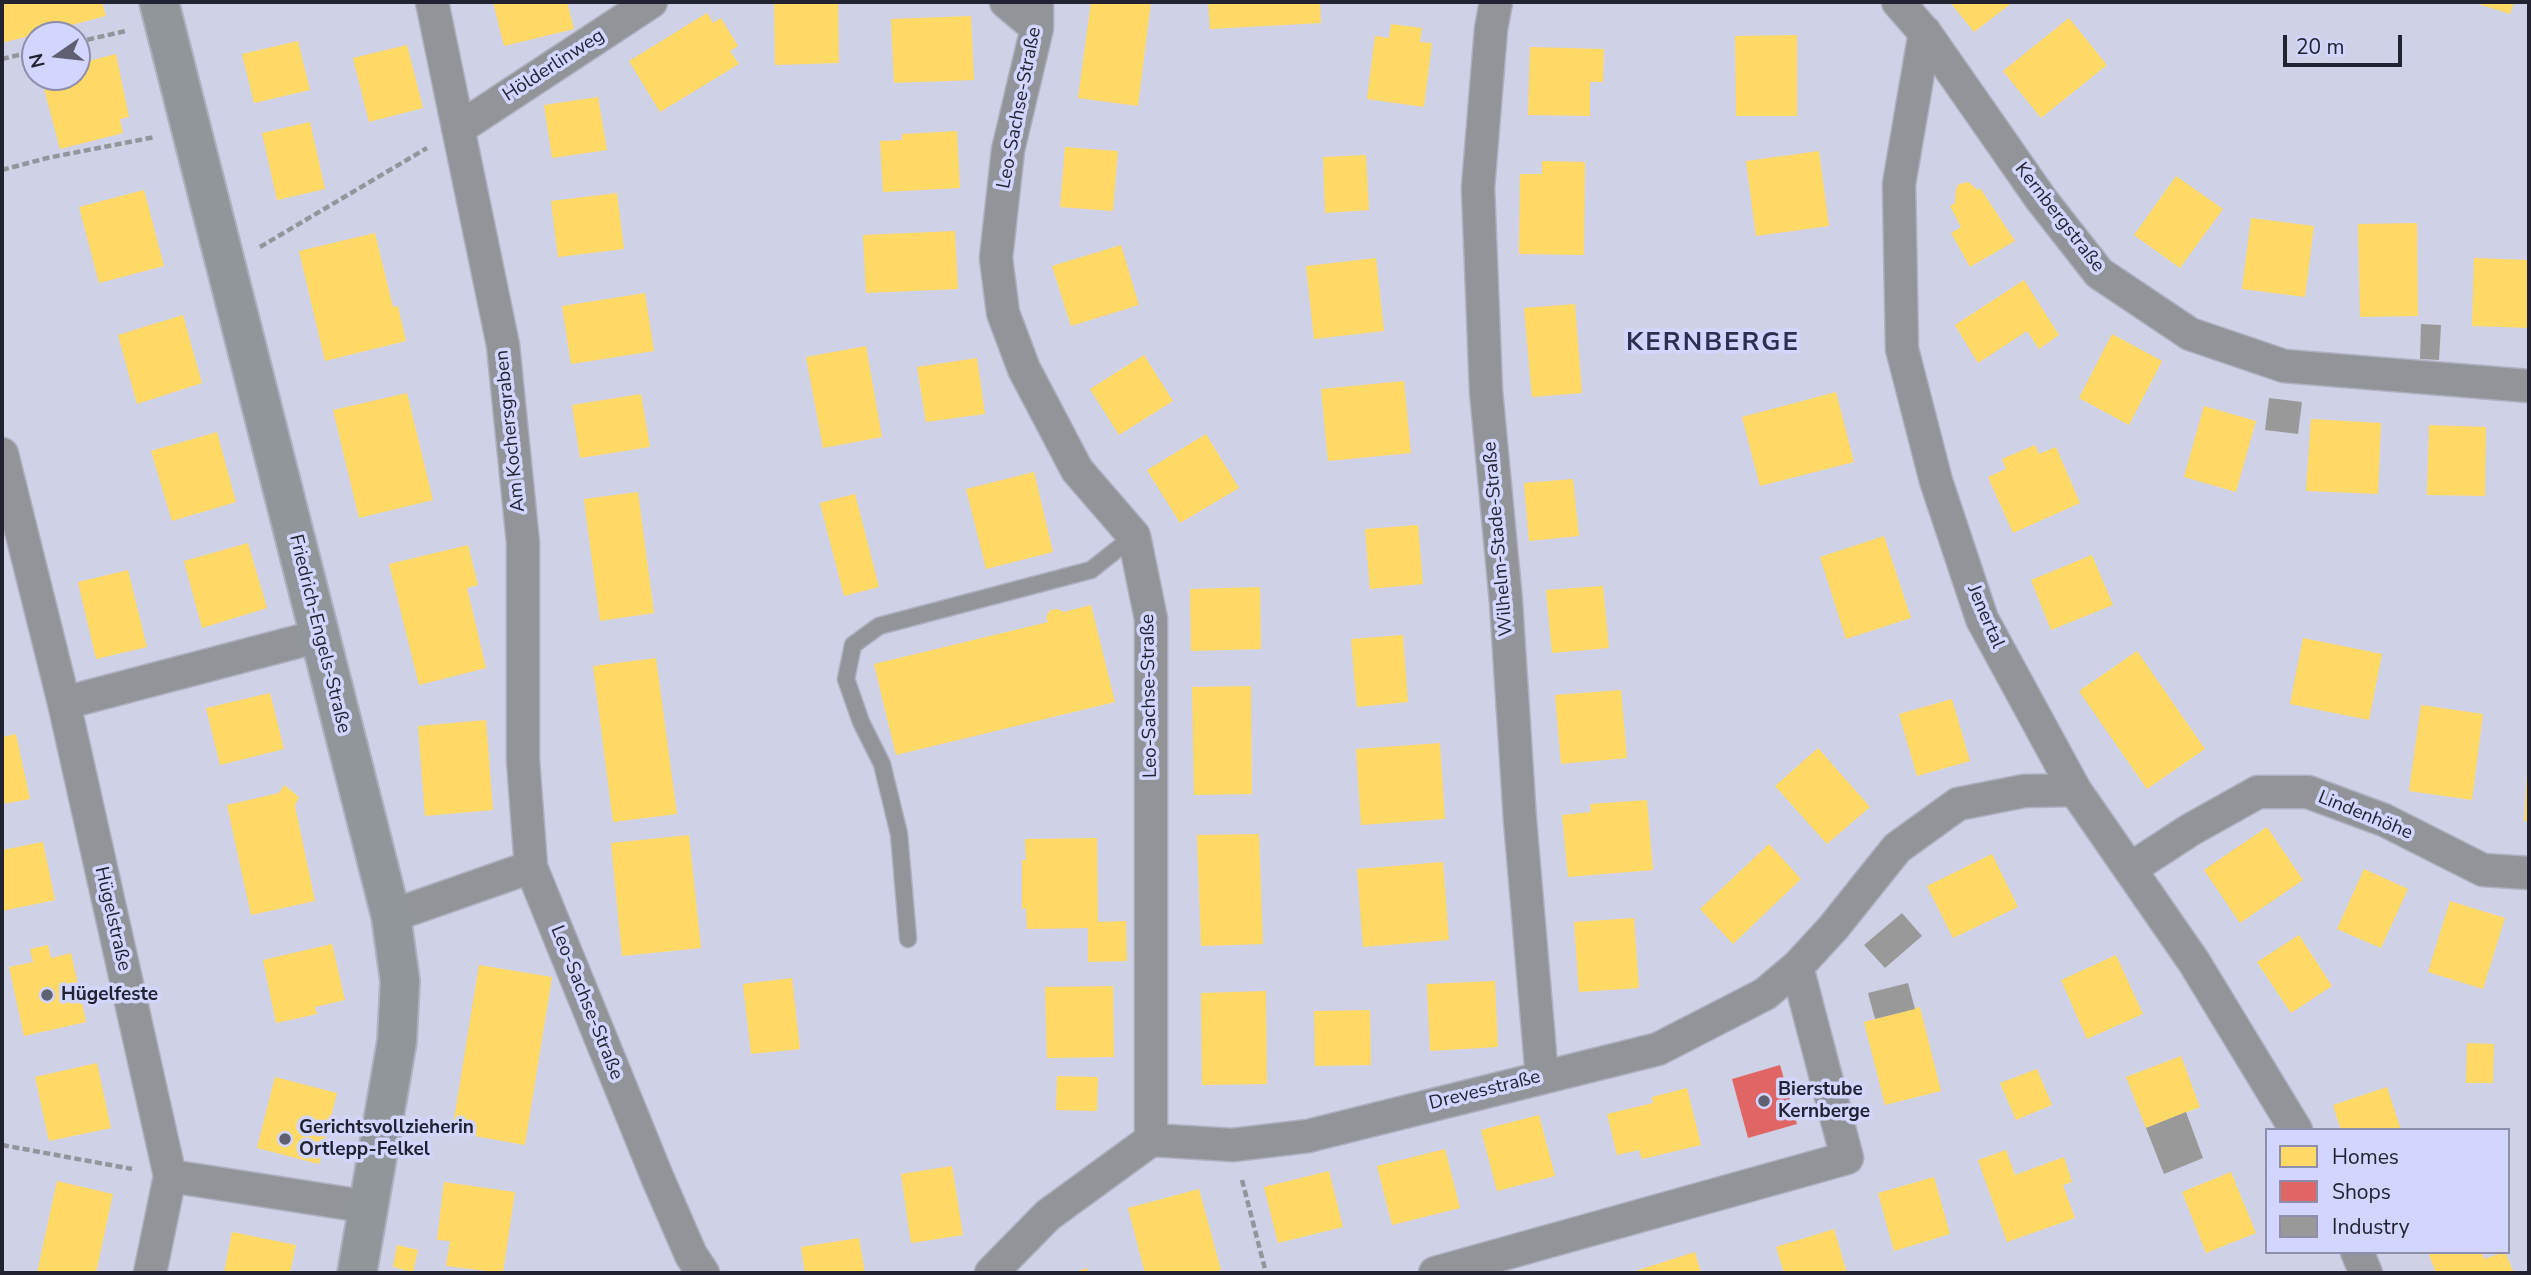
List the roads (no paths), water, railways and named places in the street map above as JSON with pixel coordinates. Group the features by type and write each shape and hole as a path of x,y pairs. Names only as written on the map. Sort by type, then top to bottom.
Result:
{"street":[{"name":"Am Kochersgraben","path":"432,2 503,345 521,530 523,760 531,867"},
{"name":"Hölderlinweg","path":"458,129 651,2"},
{"path":"1006,2 1037,15"},
{"name":"Wilhelm-Stade-Straße","path":"1496,2 1478,188 1486,391 1506,602 1520,820 1542,1077"},
{"name":"Kernbergstraße","path":"1898,2 1925,32 2041,199 2099,273 2190,334 2284,366 2529,386"},
{"name":"Friedrich-Engels-Straße","path":"162,12 391,916 400,981 397,1041 357,1273"},
{"name":"Leo-Sachse-Straße","path":"1037,15 1008,150 996,258 1003,313 1024,369 1077,470 1134,536 1151,619 1152,1140"},
{"name":"Jenertal","path":"1925,32 1899,184 1902,349 1936,481 1982,619 2075,790 2194,962 2295,1128"},
{"name":"Hügelstraße","path":"2,454 64,704 170,1176 150,1273"},
{"path":"64,704 319,636"},
{"name":"Drevesstraße","path":"1152,1140 1233,1145 1308,1136 1658,1049 1765,994 1797,967 1833,928 1896,848 1958,804 2024,791 2075,790"},
{"name":"Lindenhöhe","path":"2130,869 2190,830 2258,792 2308,792 2384,820 2483,870 2529,873"},
{"path":"391,916 531,867"},
{"name":"Leo-Sachse-Straße","path":"531,867 658,1179 691,1255 702,1273"},
{"path":"1435,1273 1847,1158 1797,967"},
{"path":"991,1273 1048,1215 1152,1140"},
{"path":"170,1176 369,1207"},
{"path":"2358,1254 2366,1273"}],"lane":[{"path":"908,939 899,834 881,764 861,722 846,679 853,645 879,626 1091,570 1134,536"}],"place":[{"name":"Hügelfeste","path":"47,995"},
{"name":"Bierstube Kernberge","path":"1764,1101"},
{"name":"Gerichtsvollzieherin Ortlepp-Felkel","path":"285,1139"}],"district":[{"name":"KERNBERGE","path":"1713,344"}]}
